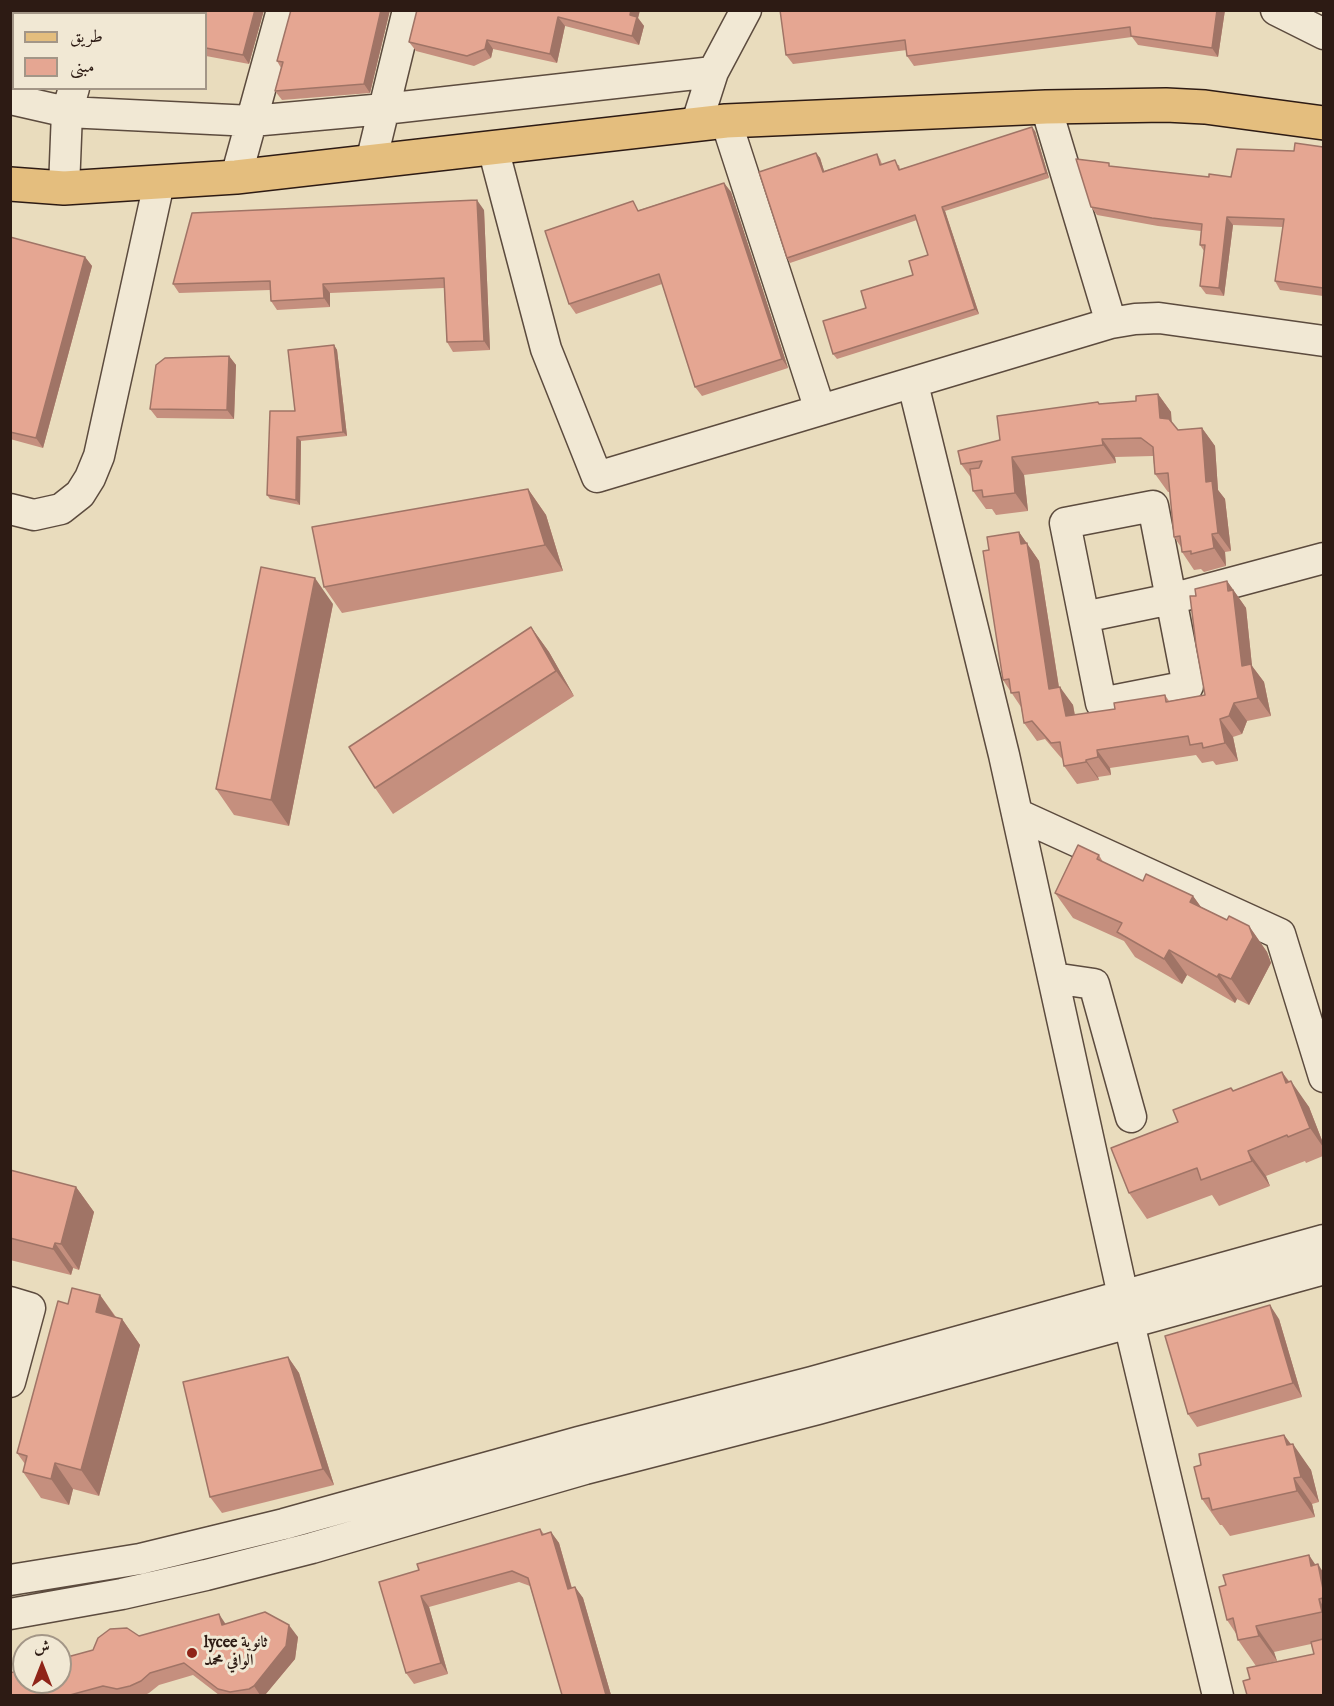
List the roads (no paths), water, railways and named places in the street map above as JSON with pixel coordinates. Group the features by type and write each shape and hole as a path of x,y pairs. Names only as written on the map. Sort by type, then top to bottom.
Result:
{"main road":[{"path":"10,184 64,188 159,183 236,177 711,123 1046,107 1127,105 1205,107 1323,123"}],"street":[{"path":"236,177 282,10"},
{"path":"371,162 408,10"},
{"path":"746,10 713,72 711,123 820,410"},
{"path":"1276,10 1323,34"},
{"path":"10,99 70,100 252,121 384,109 713,72"},
{"path":"64,188 70,100"},
{"path":"1046,107 1111,323"},
{"path":"493,148 546,349 597,477 1111,323 1159,318 1323,341"},
{"path":"10,509 34,515 61,509 80,494 90,478 99,456 159,183"},
{"path":"912,384 1017,813 1126,1309 1218,1695"},
{"path":"1153,506 1188,686 1101,703 1084,617 1065,523 1153,506"},
{"path":"1084,617 1171,599 1323,558"},
{"path":"1017,813 1280,934 1323,1077"},
{"path":"1053,978 1094,984 1131,1117"},
{"path":"582,1456 312,1548 133,1592 19,1612 17,1579 140,1559 582,1456 815,1395 1126,1309 1323,1240"},
{"path":"1126,1309 1323,1269"},
{"path":"10,1302 30,1308 10,1382"},
{"path":"304,1519 312,1548"}],"place":[{"name":"lycee ثانوية الوافي محمد","path":"192,1653"}]}
